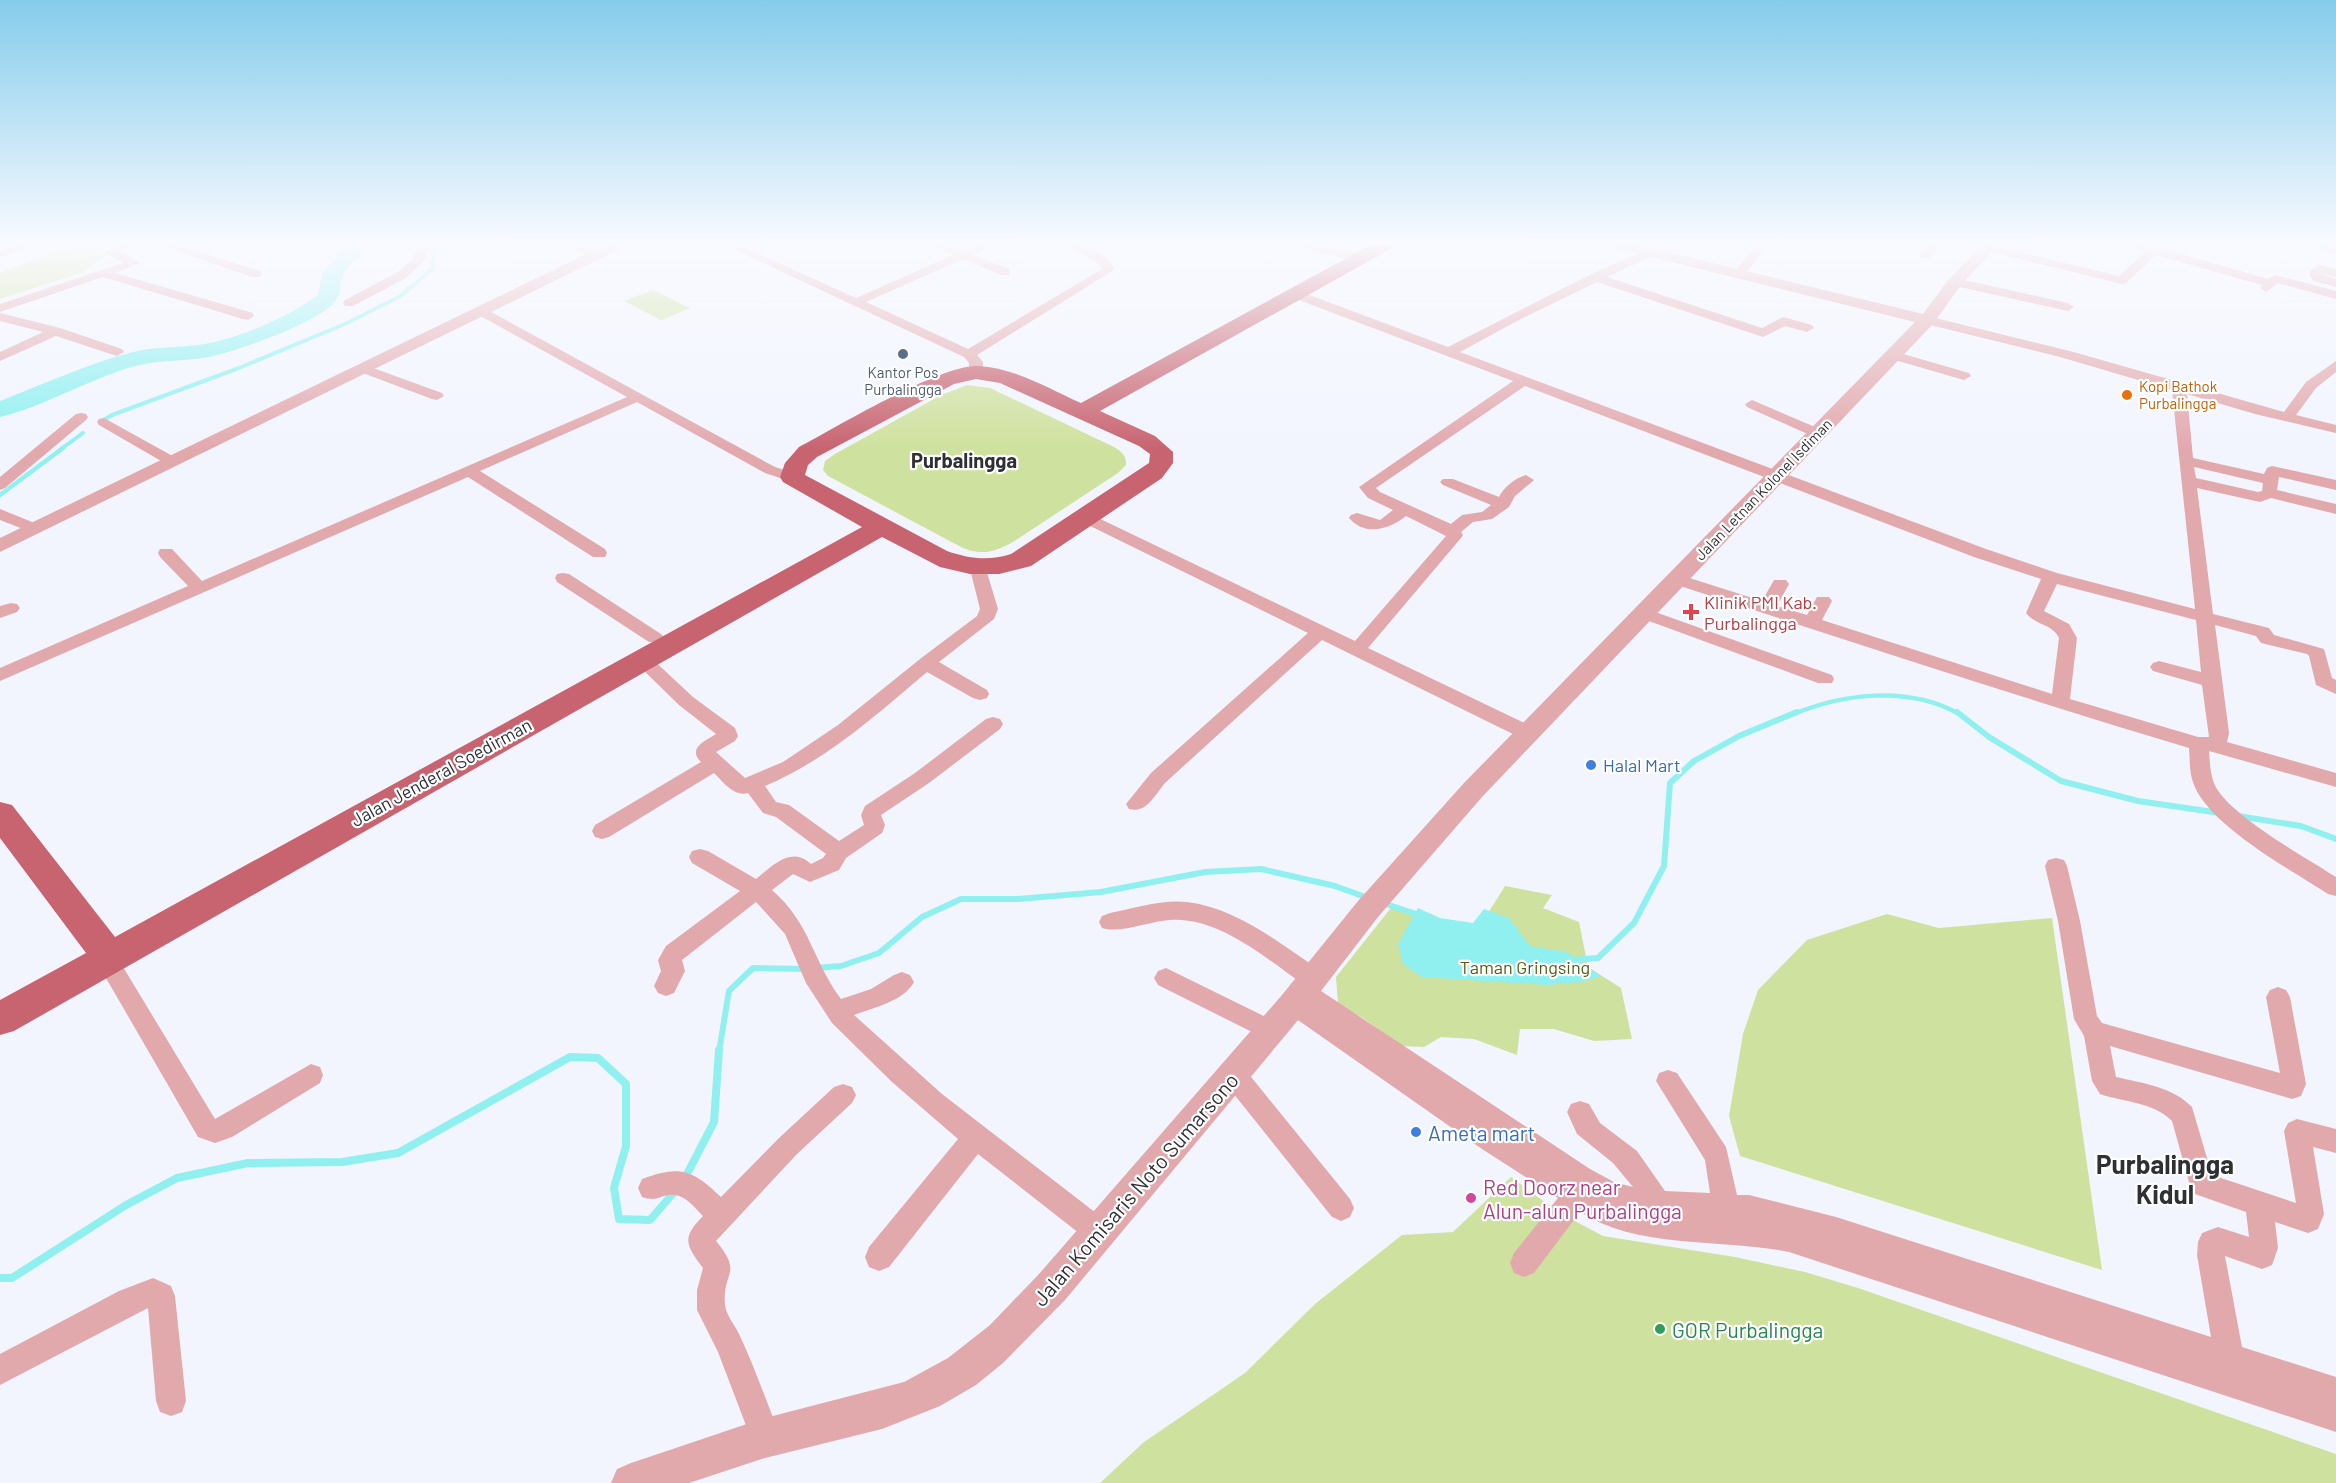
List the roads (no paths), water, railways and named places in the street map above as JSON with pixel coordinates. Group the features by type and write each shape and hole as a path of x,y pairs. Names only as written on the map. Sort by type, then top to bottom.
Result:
{"main road":[{"path":"1081,412 1264,311"},
{"path":"973,363 1147,441 1160,449 1163,463 1153,474 1022,560 999,568 961,566 938,557 792,477 797,463 808,453 973,363"},
{"name":"Jalan Jenderal Soedirman","path":"0,999 103,951 875,523"},
{"path":"0,814 103,951"},
{"name":"Jalan Jenderal Soedirman","path":"0,1018 103,951"}],"street":[{"path":"231,311 248,316"},
{"path":"0,546 482,311"},
{"path":"482,311 635,398 770,470 792,477"},
{"path":"874,311 973,363 1048,311"},
{"path":"1341,311 1980,554 2051,577 2204,615 2264,633 2267,639 2316,652 2323,681 2336,688"},
{"path":"1449,352 1525,311"},
{"path":"1698,311 1763,333 1783,321 1807,328"},
{"path":"1891,311 2066,354 2287,418 2333,428"},
{"name":"Jalan Letnan Kolonel Isdiman","path":"1528,733 1933,311"},
{"path":"0,317 117,352"},
{"path":"0,357 56,332"},
{"path":"1893,355 1964,376"},
{"path":"2287,418 2311,385 2336,364"},
{"path":"365,369 437,396"},
{"path":"1357,650 1455,538 1452,532 1374,495 1367,487 1524,380"},
{"path":"2179,388 2211,681 2219,733 2218,741 2204,744"},
{"path":"0,675 635,398"},
{"path":"1752,404 1817,433"},
{"path":"0,485 81,417"},
{"path":"104,422 173,462"},
{"path":"2186,461 2336,509"},
{"path":"2188,481 2260,497 2269,487 2272,471 2276,470 2336,484"},
{"path":"468,471 599,553"},
{"path":"1452,532 1468,518 1486,516 1503,504 1509,493 1526,480"},
{"path":"1448,483 1503,504"},
{"path":"1357,518 1375,526 1382,526 1404,509"},
{"path":"0,514 36,529"},
{"path":"1086,518 1528,733"},
{"path":"166,553 199,588"},
{"path":"563,578 649,649 686,701 728,733 728,736 705,750 705,754 739,786 753,784 790,767 845,730 987,616 989,609 978,568"},
{"path":"2051,577 2035,613 2061,626 2068,638 2060,703"},
{"path":"1677,579 2060,703 2336,780"},
{"path":"1767,608 1780,584"},
{"path":"1811,623 1823,601"},
{"path":"1644,613 1825,679"},
{"path":"1136,804 1158,778 1320,632"},
{"path":"926,663 981,694"},
{"path":"2159,667 2211,681"},
{"path":"666,986 673,971 670,957 791,864 797,864 808,874 833,862 837,852 876,827 870,815 872,811 922,778 993,723"},
{"name":"Jalan Komisaris Noto Sumarsono","path":"631,1483 766,1438 904,1402 945,1382 986,1355 1022,1321 1234,1075 1376,900 1473,790 1528,733"},
{"path":"2204,744 2204,785 2216,802 2245,827 2336,888"},
{"path":"602,831 716,763"},
{"path":"753,784 770,808 782,810 837,852"},
{"path":"700,857 739,879 782,913 794,929 811,970 836,1011 927,1098 975,1138 1099,1232"},
{"path":"2056,866 2069,921 2086,1019 2096,1034 2104,1081 2106,1085 2174,1105 2183,1115 2200,1184 2308,1220 2311,1215 2297,1131 2336,1141"},
{"path":"1110,922 1160,911 1188,911 1219,920 1266,946 1303,991 1428,1086 1496,1133 1576,1196 1615,1216 1643,1223 1760,1233 1789,1239 2336,1417"},
{"path":"103,951 182,1090 207,1129 215,1131 224,1129 311,1076"},
{"path":"1166,978 1270,1030"},
{"path":"836,1011 879,996 902,982"},
{"path":"2096,1034 2104,1033 2292,1088 2294,1084 2278,997"},
{"path":"1234,1075 1341,1208"},
{"path":"1668,1081 1717,1156 1726,1206"},
{"path":"766,1438 729,1344 711,1310 711,1290 718,1265 701,1243 701,1237 788,1146 843,1095"},
{"path":"1580,1113 1581,1119 1588,1127 1629,1162 1658,1203"},
{"path":"1496,1133 1608,1192 1628,1199 1749,1208 1836,1230 2336,1392"},
{"path":"879,1257 975,1138"},
{"path":"651,1188 673,1182 682,1184 690,1188 721,1215"},
{"path":"1524,1263 1576,1196"},
{"path":"2229,1358 2211,1255 2212,1242 2218,1240 2262,1255 2264,1248 2259,1204"},
{"path":"0,1370 129,1301 153,1292 161,1296 171,1401"}],"water":[{"path":"1418,908 1440,918 1473,923 1484,909 1509,918 1530,946 1567,952 1601,976 1583,982 1547,985 1422,977 1403,964 1398,944"}],"waterway":[{"path":"0,410 87,374 123,362 158,354 209,350 254,336 308,311"},
{"path":"100,422 112,415 239,368 371,311"},
{"path":"61,449 83,433"},
{"path":"0,495 63,448"},
{"path":"1794,714 1834,701 1877,696 1920,699 1959,714"},
{"path":"1571,960 1598,958 1634,923 1664,866 1670,783 1694,761 1739,736 1797,712"},
{"path":"1957,712 1989,737 2061,781 2138,801 2220,813"},
{"path":"2238,816 2301,826 2336,839"},
{"path":"815,968 841,966 879,953 922,917 961,899 1018,899 1101,892 1205,872 1261,869 1335,886 1368,898"},
{"path":"1383,903 1419,915"},
{"path":"719,1052 729,991 753,968 806,969"},
{"path":"685,1178 714,1122 719,1050"},
{"path":"0,1278 12,1278 126,1205 177,1178 248,1163 342,1162 398,1153 570,1057 598,1058 626,1084 626,1146 614,1188 619,1219 650,1220 676,1190"}],"place":[{"name":"Kantor Pos Purbalingga","path":"903,354"},
{"name":"Kopi Bathok Purbalingga","path":"2127,395"},
{"name":"Klinik PMI Kab. Purbalingga","path":"1691,612"},
{"name":"Halal Mart","path":"1591,765"},
{"name":"Ameta mart","path":"1416,1132"},
{"name":"Red Doorz near Alun-alun Purbalingga","path":"1471,1198"},
{"name":"GOR Purbalingga","path":"1660,1329"}],"district":[{"name":"Purbalingga","path":"964,460"},
{"name":"Purbalingga Kidul","path":"2165,1178"}],"park label":[{"name":"Taman Gringsing","path":"1525,967"}]}
